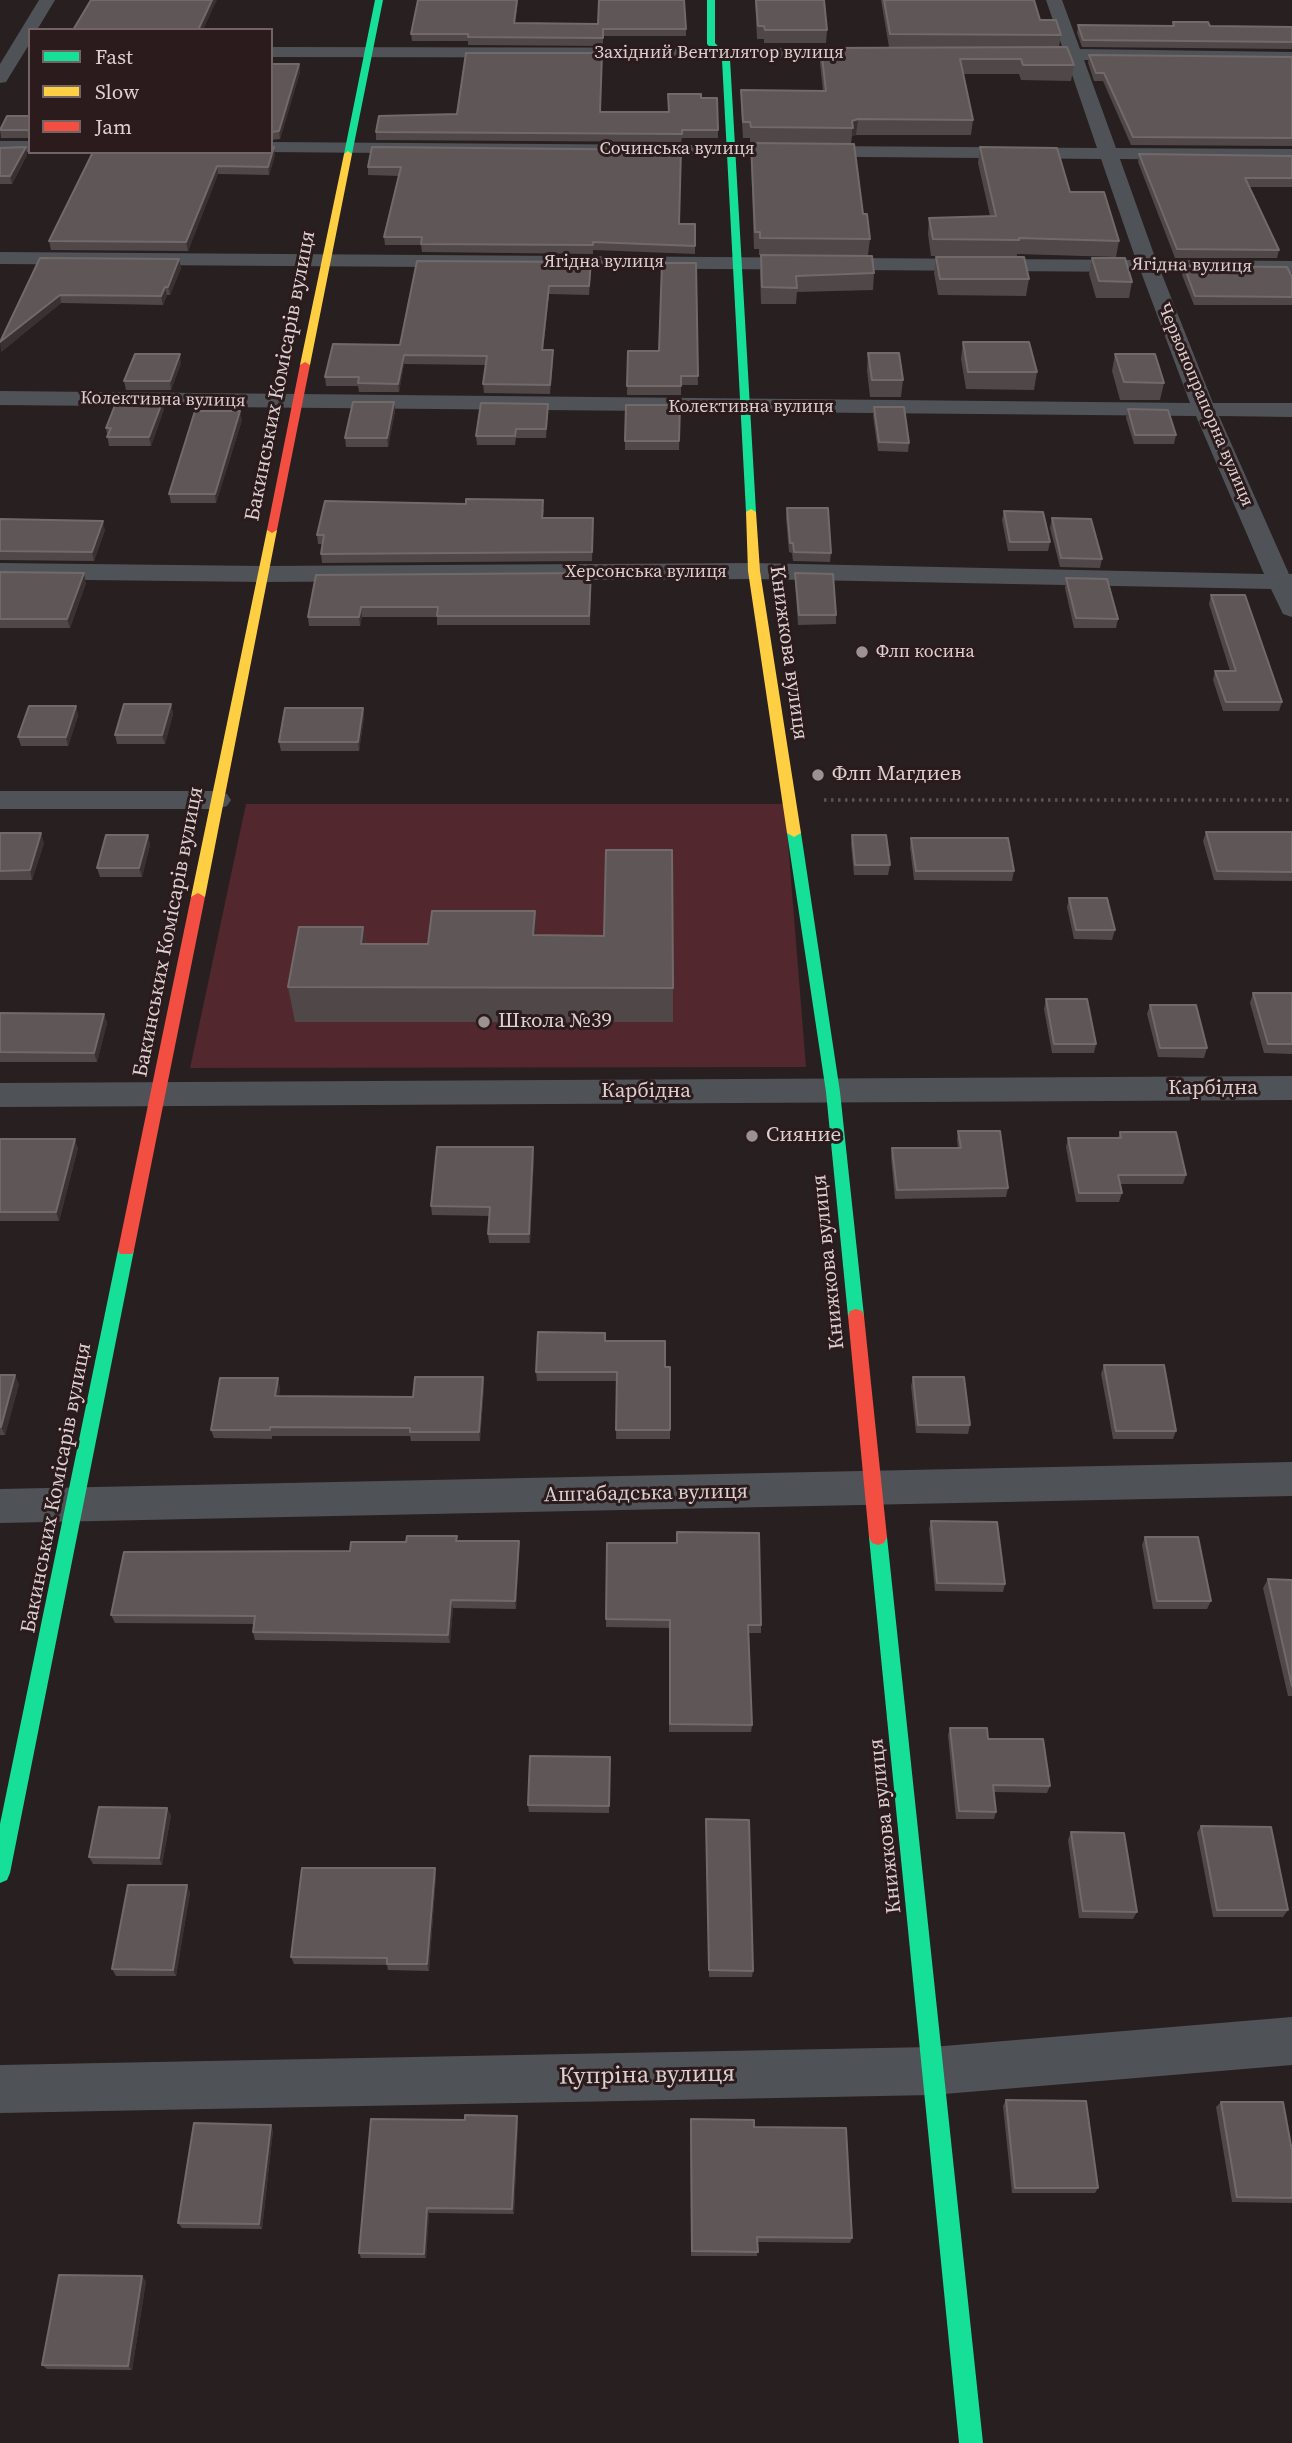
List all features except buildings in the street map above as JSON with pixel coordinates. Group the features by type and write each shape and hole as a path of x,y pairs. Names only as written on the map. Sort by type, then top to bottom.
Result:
{"street":[{"path":"30,28 47,0"},
{"name":"Бакинських Комісарів вулиця","path":"0,1873 379,0"},
{"name":"Книжкова вулиця","path":"711,0 711,44 726,59 754,571 833,1092 971,2443"},
{"name":"Червонопрапорна вулиця","path":"1054,0 1148,265 1204,409 1286,582 1292,609"},
{"path":"0,78 28,32"},
{"name":"Західний Вентилятор вулиця","path":"273,52 882,53"},
{"path":"1005,54 1292,57"},
{"path":"0,147 28,147"},
{"name":"Сочинська вулиця","path":"273,148 731,149 1292,155"},
{"name":"Ягідна вулиця","path":"0,258 1292,267"},
{"name":"Колективна вулиця","path":"0,398 1292,410"},
{"name":"Херсонська вулиця","path":"0,570 263,574 754,571 1286,582"},
{"path":"0,800 217,800"},
{"name":"Карбідна","path":"0,1095 158,1092 833,1092 1292,1088"},
{"name":"Ашгабадська вулиця","path":"0,1506 74,1507 1292,1479"},
{"name":"Купріна вулиця","path":"0,2089 932,2071 1292,2041"}],"path":[{"path":"789,800 1292,800"}],"shaded area":[{"path":"246,804 785,804 806,1067 190,1068"}],"traffic: fast":[{"path":"348,154 379,0"},
{"path":"711,0 711,44 726,59 751,512"},
{"path":"794,833 833,1092 856,1316"},
{"path":"0,1873 126,1250"},
{"path":"878,1537 971,2443"}],"traffic: slow":[{"path":"305,365 348,154"},
{"path":"751,512 754,571 794,833"},
{"path":"198,897 272,530"}],"traffic: jam":[{"path":"272,530 305,365"},
{"path":"126,1250 198,897"},
{"path":"856,1316 878,1537"}],"place":[{"name":"Флп косина","path":"862,652"},
{"name":"Флп Магдиев","path":"818,775"},
{"name":"Школа №39","path":"484,1022"},
{"name":"Сияние","path":"752,1136"}]}
